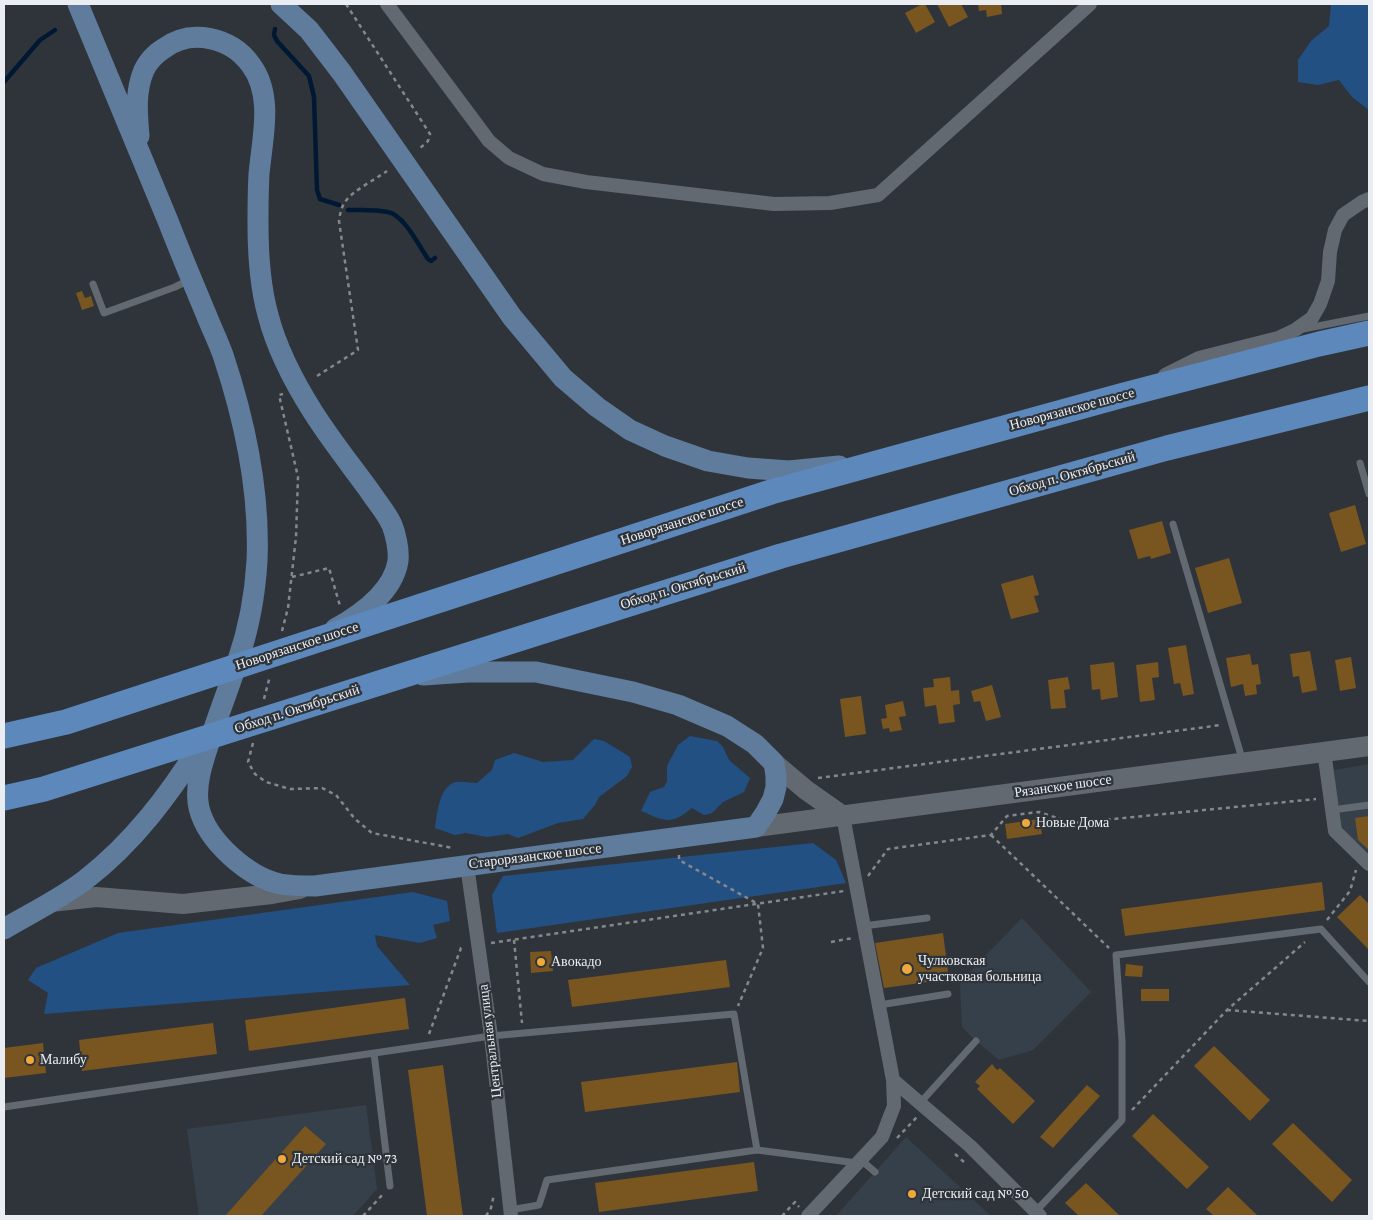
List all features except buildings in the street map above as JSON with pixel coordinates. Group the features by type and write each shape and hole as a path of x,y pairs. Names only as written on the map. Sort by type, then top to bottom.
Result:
{"highway":[{"name":"Новорязанское шоссе","path":"4,736 66,722 761,495 1120,396 1369,333"},
{"name":"Обход п. Октябрьский","path":"4,798 44,789 781,556 1167,448 1369,398"}],"main road":[{"path":"4,929 85,880 115,854 158,808 184,772 220,709 238,659 252,610 257,562 257,516 252,470 242,421 222,355 78,4"},
{"path":"281,4 309,30 342,73 512,317 563,378 596,407 630,430 664,446 708,460 748,468 789,471 879,462"},
{"path":"141,156 137,115 138,88 145,68 156,54 169,44 185,38 198,37 229,45 243,55 252,66 264,98 265,121 259,175 258,225 261,278 268,314 281,354 294,380 314,414 392,524 397,542 398,562 391,582 376,600 347,622 315,640"},
{"path":"393,678 468,672 536,672 633,692 678,705 727,726 755,744 806,790 843,816"},
{"name":"Старорязанское шоссе","path":"220,709 202,764 198,797 200,809 204,820 218,842 233,857 250,870 280,884 315,886 461,857 676,838 756,826"},
{"name":"Рязанское шоссе","path":"756,826 1369,746"},
{"path":"756,826 773,799 776,787 774,763"},
{"path":"51,902 96,897 183,904 272,894 315,886"}],"street":[{"path":"387,4 489,141 509,158 543,174 586,182 774,204 830,203 878,195 1090,4"},
{"path":"1120,396 1199,358 1278,338 1295,330 1312,318 1320,304 1328,281 1330,252 1335,230 1343,215 1369,199"},
{"path":"1324,751 1335,831 1364,859"},
{"path":"808,1216 882,1138 894,1106 893,1080 843,816"},
{"name":"Центральная улица","path":"461,857 490,1036 510,1213"},
{"path":"893,1080 918,1110 970,1146 1035,1215"}],"lane":[{"path":"93,284 104,313 175,288 192,279"},
{"path":"1295,330 1369,316"},
{"path":"1360,464 1369,494"},
{"path":"1173,524 1243,762"},
{"path":"1331,804 1369,805"},
{"path":"864,926 927,918"},
{"path":"1035,1215 1122,1120 1122,1041 1116,956 1321,928 1369,982"},
{"path":"879,1005 948,994"},
{"path":"4,1107 490,1036 734,1014 757,1150"},
{"path":"918,1110 976,1041"},
{"path":"374,1053 390,1186"},
{"path":"510,1213 539,1205 547,1180 757,1150 859,1162 874,1172"}],"path":[{"path":"346,4 430,134 428,141 415,153"},
{"path":"317,376 358,350 339,221 340,212 345,202 352,195 387,172"},
{"path":"280,637 288,608 292,577 296,537 298,477 279,395 284,393"},
{"path":"292,577 329,568 340,606"},
{"path":"263,704 270,676"},
{"path":"816,778 1232,723"},
{"path":"253,743 248,762 255,774 266,782 290,789 322,788 336,795 355,819 372,833 461,857"},
{"path":"489,944 856,890 888,849 991,835 1007,816 1039,812 1073,823 1331,804"},
{"path":"991,835 1116,956"},
{"path":"676,838 679,860 758,904"},
{"path":"1122,1120 1227,1010 1321,928 1350,891 1364,859"},
{"path":"734,1014 763,948 758,904"},
{"path":"514,940 523,1033"},
{"path":"425,1046 461,948"},
{"path":"1227,1010 1369,1021"},
{"path":"896,1139 918,1110"},
{"path":"951,1150 965,1163"},
{"path":"363,1216 390,1186"}],"shaded area":[{"path":"1331,4 1369,4 1369,110 1352,97 1339,80 1318,85 1298,82 1298,60 1311,41 1329,26"},
{"path":"690,736 717,741 723,747 729,760 750,778 744,792 723,802 712,813 704,815 692,808 678,817 667,820 641,811 650,792 664,787 667,781 667,766 678,745"},
{"path":"594,739 604,741 630,757 632,767 627,776 599,797 583,819 558,823 518,838 508,834 487,837 466,833 455,835 435,828 442,795 450,785 456,782 477,783 492,770 495,760 514,753 543,762 573,760"},
{"path":"1369,764 1369,853 1340,828 1334,770"},
{"path":"813,843 836,860 846,883 497,933 492,895 503,876"},
{"path":"413,892 447,901 450,921 433,925 437,938 420,943 375,935 377,946 410,985 44,1014 48,993 28,980 36,968 118,933"},
{"path":"1022,918 1091,992 1033,1050 999,1060 962,1027 960,982"},
{"name":"Детский сад № 73","path":"366,1105 377,1189 353,1216 199,1216 187,1129"},
{"name":"Детский сад № 50","path":"906,1137 991,1216 836,1216"}],"waterway":[{"path":"275,29 274,35 277,41 309,76 314,97 317,190 320,199 339,205"},
{"path":"4,82 40,40 55,30"},
{"path":"348,210 378,210 394,214 416,239 428,259 431,261 435,258"}],"place":[{"name":"Новые Дома","path":"1026,823"},
{"name":"Авокадо","path":"541,962"},
{"name":"Чулковская участковая больница","path":"907,969"},
{"name":"Малибу","path":"30,1060"},
{"name":"Детский сад № 73","path":"282,1159"},
{"name":"Детский сад № 50","path":"912,1194"}]}
